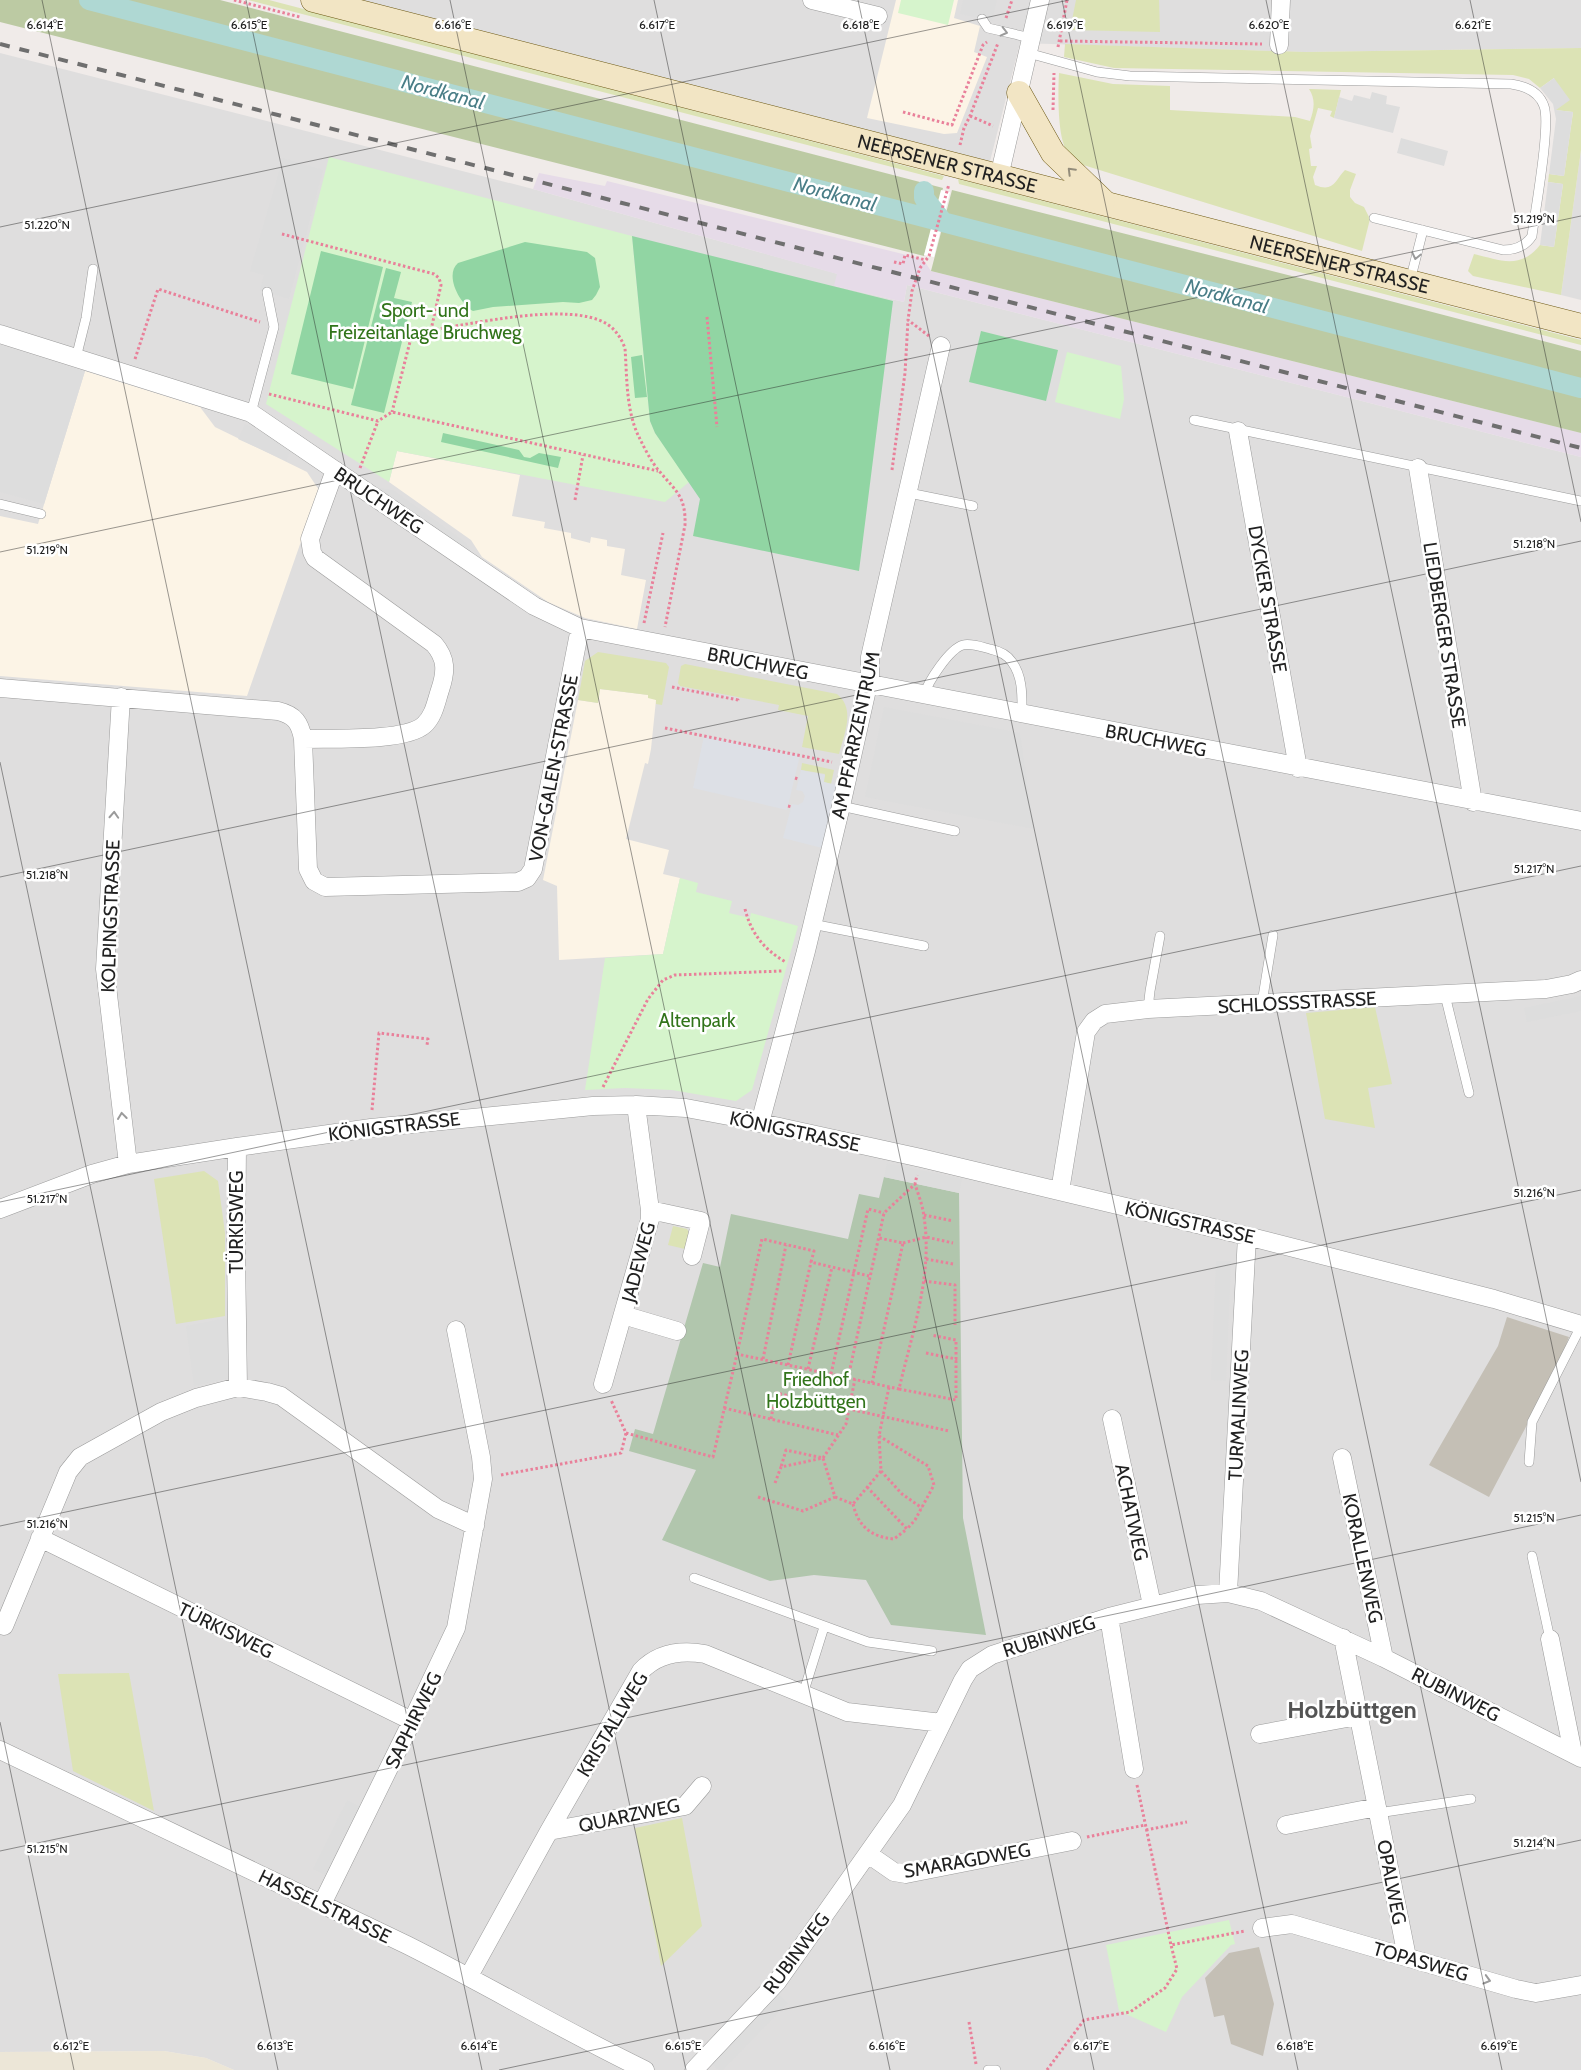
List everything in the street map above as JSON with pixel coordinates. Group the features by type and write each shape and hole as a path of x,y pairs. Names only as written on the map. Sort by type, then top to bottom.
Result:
{"main road":[{"name":"NEERSENER STRASSE","path":"313,0 951,175 999,177 1581,326"},
{"path":"1018,93 1053,153 1107,204"}],"street":[{"path":"812,0 878,16"},
{"path":"999,177 1040,0"},
{"path":"1279,44 1282,0"},
{"name":"BRUCHWEG","path":"0,334 250,413 534,606 580,628 1581,822"},
{"name":"AM PFARRZENTRUM","path":"760,1122 801,970 841,806 868,684 870,657 941,346"},
{"name":"DYCKER STRASSE","path":"1238,431 1298,768"},
{"name":"LIEDBERGER STRASSE","path":"1418,468 1473,802"},
{"path":"0,688 121,697 284,713 295,718 299,724 303,739 398,736 417,730 431,717 444,677 443,658 434,644 320,563 312,552 310,539 335,470"},
{"name":"VON-GALEN-STRASSE","path":"303,739 308,869 314,881 325,887 518,882 527,878 533,869 580,628"},
{"name":"KOLPINGSTRASSE","path":"121,697 105,970 128,1164"},
{"name":"SCHLOSSSTRASSE","path":"1060,1191 1086,1032 1094,1022 1106,1014 1148,1009 1546,989 1572,984 1581,980"},
{"name":"KÖNIGSTRASSE","path":"0,1209 92,1174 128,1164 237,1147 371,1128 594,1106 636,1105 686,1108 760,1122 1060,1191 1408,1276 1579,1322"},
{"name":"JADEWEG","path":"603,1384 648,1229 650,1210 636,1105"},
{"name":"TÜRKISWEG","path":"237,1147 238,1387"},
{"name":"JADEWEG","path":"650,1210 701,1221 692,1256"},
{"name":"TURMALINWEG","path":"1228,1594 1247,1236"},
{"name":"JADEWEG","path":"623,1315 677,1331"},
{"name":"SAPHIRWEG","path":"322,1904 456,1628 483,1479 481,1457 456,1330"},
{"path":"4,1626 68,1472 80,1457 170,1408 196,1398 238,1387 281,1396 438,1509 475,1526"},
{"name":"ACHATWEG","path":"1112,1419 1152,1605"},
{"name":"KORALLENWEG","path":"1342,1458 1384,1658"},
{"name":"TÜRKISWEG","path":"40,1538 412,1722"},
{"name":"RUBINWEG","path":"694,2070 777,1982 902,1805 963,1680 980,1661 992,1655 1152,1605 1197,1594 1228,1594 1261,1600 1343,1638 1577,1756"},
{"path":"1109,1617 1134,1770"},
{"name":"OPALWEG","path":"1343,1638 1407,1957"},
{"path":"1550,1640 1577,1756"},
{"name":"KRISTALLWEG","path":"469,1976 549,1831 641,1671 647,1664 669,1654 682,1652 705,1654 846,1712 942,1723"},
{"path":"1260,1734 1358,1716"},
{"name":"HASSELSTRASSE","path":"0,1750 469,1976 594,2046 645,2070"},
{"name":"QUARZWEG","path":"549,1831 685,1806 702,1786"},
{"path":"1286,1825 1377,1810"},
{"name":"SMARAGDWEG","path":"868,1854 894,1872 906,1874 1072,1841"},
{"name":"TOPASWEG","path":"1262,1928 1292,1924 1516,1989 1536,1993 1581,1985"}],"lane":[{"path":"982,19 988,28 1002,31 1056,62 1105,73 1130,76 1511,84 1532,91 1544,105 1547,119 1532,236 1521,247 1503,250 1374,218"},
{"path":"1410,282 1423,230"},
{"path":"76,358 86,318 93,269"},
{"path":"250,413 274,326 266,292"},
{"path":"1194,420 1238,431 1581,501"},
{"path":"908,493 973,506"},
{"path":"0,504 41,514"},
{"path":"924,695 932,676 955,650 960,646 967,645 983,647 1002,653 1015,666 1021,684 1022,714"},
{"path":"841,806 955,831"},
{"path":"812,924 924,946"},
{"path":"1262,1003 1273,935"},
{"path":"1148,1009 1160,936"},
{"path":"1445,995 1469,1093"},
{"path":"1529,1462 1532,1422 1579,1322"},
{"path":"1532,1556 1550,1640"},
{"path":"694,1578 868,1642 932,1651"},
{"path":"803,1694 824,1627"},
{"path":"1377,1810 1471,1799"},
{"path":"988,2070 996,2070"}],"path":[{"path":"891,479 905,373 908,320 912,291 920,268 929,256 964,128 1002,31 1012,0"},
{"path":"1053,113 1056,62 1067,0"},
{"path":"903,112 952,125 983,45 1002,31"},
{"path":"1060,41 1279,44"},
{"path":"970,116 1009,133"},
{"path":"282,234 437,276 441,285 431,330"},
{"path":"894,262 903,264 905,255 926,260"},
{"path":"130,374 158,289 274,326"},
{"path":"354,482 378,421 392,412 412,334 537,315 575,316 606,323 616,331 622,339 625,348 632,419 638,436 659,471 673,486 683,501 686,512 662,644"},
{"path":"707,317 717,427"},
{"path":"908,320 941,346"},
{"path":"256,390 378,421"},
{"path":"392,412 659,471"},
{"path":"575,500 583,455"},
{"path":"644,628 663,533"},
{"path":"672,687 738,700 738,702"},
{"path":"665,728 850,765"},
{"path":"745,909 752,928 763,945 772,953 801,970"},
{"path":"594,1106 648,999 663,980 675,975 801,970"},
{"path":"371,1128 379,1033 428,1039 427,1045"},
{"path":"900,1389 924,1281 926,1259 924,1215 915,1184 921,1158"},
{"path":"848,1378 884,1213 915,1184"},
{"path":"831,1374 868,1209 884,1213"},
{"path":"924,1215 953,1221"},
{"path":"879,1238 903,1243 926,1237 953,1243"},
{"path":"626,1433 712,1456 762,1239 814,1251 788,1365"},
{"path":"872,1383 903,1243"},
{"path":"763,1359 786,1245"},
{"path":"926,1259 953,1264"},
{"path":"811,1262 869,1276"},
{"path":"808,1369 832,1268"},
{"path":"924,1281 955,1285 955,1325"},
{"path":"736,1354 956,1400 956,1340 931,1335"},
{"path":"926,1353 956,1359"},
{"path":"781,1467 823,1458 846,1424 855,1379"},
{"path":"483,1479 621,1453 626,1433 603,1384"},
{"path":"889,1386 879,1436 881,1471 902,1494 922,1508"},
{"path":"771,1419 776,1393 949,1431"},
{"path":"724,1408 838,1435"},
{"path":"852,1504 856,1517 864,1528 882,1538 894,1539 915,1520 934,1485 928,1466 879,1436"},
{"path":"775,1483 786,1450 823,1458"},
{"path":"823,1458 835,1497"},
{"path":"852,1504 881,1471"},
{"path":"868,1487 906,1529"},
{"path":"758,1496 803,1511 835,1497 852,1504"},
{"path":"1048,2070 1084,2020 1130,2012 1165,1988 1177,1969 1134,1770"},
{"path":"1146,1830 1187,1822"},
{"path":"1072,1841 1145,1825"},
{"path":"1171,1945 1232,1933"},
{"path":"968,2022 977,2070"}],"shaded area":[{"path":"323,0 1581,0 1581,48 1304,52 1020,43 987,173"},
{"path":"896,0 958,0 954,18 980,26 974,52 987,57 957,133 944,134 867,118"},
{"path":"963,0 997,0 992,21 960,14"},
{"path":"0,53 533,189 838,274 835,286 904,302 907,285 1581,457 1581,2070 234,2070 206,2058 164,2051 0,2052"},
{"path":"1554,78 1570,100 1556,110 1573,112 1564,176 1549,174 1556,119 1553,104 1540,88"},
{"path":"1372,92 1387,96 1386,104 1400,107 1393,133 1334,118 1339,97 1352,101 1354,95 1370,99"},
{"path":"1401,138 1448,151 1444,166 1397,153"},
{"path":"1581,150 1581,300 1561,295"},
{"path":"283,158 323,170 289,299 260,290 264,275 250,271"},
{"path":"539,173 605,186 607,181 923,259 931,271 1581,433 1581,457 907,285 904,302 834,286 837,274 533,189"},
{"path":"1548,182 1563,184 1554,247 1540,245"},
{"path":"0,345 85,371 44,504 0,492"},
{"path":"85,371 200,407 215,427 307,472 319,490 247,696 0,676 0,516 38,524"},
{"path":"245,424 292,448 286,461 238,439"},
{"path":"397,451 520,475 512,516 545,522 544,528 571,533 571,538 590,543 591,537 607,540 607,546 625,549 621,575 646,580 637,629 585,618 548,602 482,557 471,540 389,482"},
{"path":"375,487 393,490 465,542 478,561"},
{"path":"600,689 649,695 656,700 648,764 645,763 626,839 669,850 663,874 680,878 663,954 559,960 557,886 543,880 578,700 598,703"},
{"path":"884,707 1020,733 1034,829 865,797"},
{"path":"704,736 800,755 787,810 693,788"},
{"path":"801,770 825,775 824,782 845,787 830,850 783,838 792,804 798,805 803,802 805,796 802,791 796,790"},
{"path":"1581,996 1581,1011 1527,1022 1524,1008"},
{"path":"887,1163 962,1179 959,1193 884,1177"},
{"path":"1216,1261 1231,1261 1226,1381 1211,1380"},
{"path":"1507,1317 1569,1337 1559,1364 1489,1497 1429,1465 1498,1346"},
{"path":"227,1318 230,1378 194,1386 186,1326"},
{"path":"347,1800 361,1807 327,1876 313,1869"},
{"path":"1259,1947 1274,2004 1263,2056 1231,2044 1224,2015 1214,2017 1205,1978 1229,1953"},
{"path":"776,1991 788,2003 723,2070 719,2070 710,2062"},
{"path":"164,2051 206,2058 234,2070 0,2070 0,2052"}],"green space":[{"path":"0,0 220,0 943,188 924,256 0,22"},
{"path":"248,0 269,0 944,176 942,180"},
{"path":"901,0 954,0 948,25 898,13"},
{"path":"1076,0 1159,0 1160,32 1070,30"},
{"path":"1065,44 1305,52 1581,48 1581,150 1561,295 1473,276 1468,271 1474,254 1509,261 1525,258 1540,245 1554,247 1563,184 1548,182 1549,174 1564,176 1573,112 1555,110 1554,78 1540,88 1529,79 1513,75 1114,68 1064,57"},
{"path":"1059,73 1113,84 1170,86 1170,110 1295,117 1310,121 1314,105 1309,89 1341,90 1334,118 1330,116 1332,111 1318,108 1310,136 1312,148 1309,149 1311,166 1317,166 1313,177 1315,185 1321,187 1333,184 1345,170 1356,174 1350,190 1350,197 1355,203 1364,207 1370,219 1362,251 1080,164 1068,153 1064,146 1059,114"},
{"name":"Sport- und Freizeitanlage Bruchweg","path":"329,157 632,236 650,421 655,433 689,482 665,502 397,451 389,482 266,404"},
{"path":"958,179 1581,340 1581,345 959,184"},
{"path":"952,190 1581,351 1581,433 931,271"},
{"path":"632,236 893,301 859,571 693,536 700,499 655,433 650,421"},
{"path":"525,242 587,252 595,258 600,287 592,300 579,303 563,302 493,307 473,311 468,307 459,296 453,282 454,268 458,263"},
{"path":"321,251 383,267 353,389 291,374"},
{"path":"386,268 401,272 394,298 412,302 384,413 351,405"},
{"path":"981,331 1058,350 1046,401 969,382"},
{"path":"1067,352 1121,366 1124,399 1120,419 1055,402"},
{"path":"642,355 647,397 635,398 631,357"},
{"path":"443,433 519,450 524,457 530,458 539,453 561,457 558,468 441,442"},
{"path":"598,652 666,663 669,667 662,705 656,704 656,700 648,698 648,695 600,689 598,703 578,700 585,661"},
{"path":"685,664 837,694 843,700 847,714 846,730 839,754 802,747 808,716 778,710 779,705 680,686 678,683 681,666"},
{"path":"802,763 834,770 831,784 823,782 825,774 801,770"},
{"name":"Altenpark","path":"680,878 698,883 696,892 732,901 729,913 750,918 751,913 798,926 752,1090 736,1101 672,1090 625,1088 585,1090 605,958 663,954"},
{"path":"1375,1007 1392,1084 1368,1088 1375,1128 1325,1119 1306,1013"},
{"path":"204,1171 218,1181 225,1233 225,1316 176,1324 154,1179"},
{"name":"Friedhof Holzbüttgen","path":"884,1177 959,1193 963,1518 986,1635 891,1625 866,1580 814,1575 770,1581 662,1540 696,1470 629,1451 635,1429 653,1434 703,1263 720,1267 731,1214 848,1239 859,1194 879,1198"},
{"path":"673,1226 687,1229 690,1234 685,1249 668,1245"},
{"path":"129,1673 154,1811 73,1771 58,1674"},
{"path":"682,1818 702,1926 661,1966 635,1828"},
{"path":"1229,1920 1235,1944 1231,1945 1182,1997 1166,2032 1119,2011 1106,1945"}],"pier":[{"path":"941,190 950,192 934,257 924,255"}],"waterway":[{"name":"Nordkanal","path":"89,0 1581,388"},
{"path":"924,191 924,198 943,222"}],"railway":[{"path":"0,44 1581,448"}],"district":[{"name":"Holzbüttgen","path":"1352,1710"}]}
